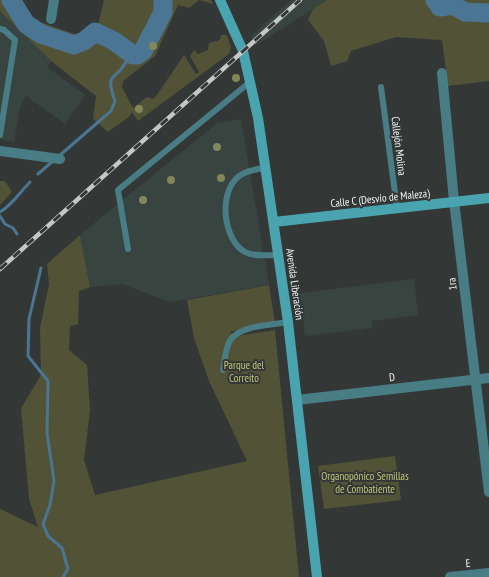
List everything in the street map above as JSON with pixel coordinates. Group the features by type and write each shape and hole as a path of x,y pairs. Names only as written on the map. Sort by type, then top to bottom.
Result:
{"main road":[{"name":"Avenida Liberación","path":"220,0 243,51 258,118 288,322 317,577"},
{"name":"Calle C (Desvío de Maleza)","path":"274,222 489,198"}],"street":[{"path":"51,19 54,0"},
{"name":"1ra","path":"442,73 454,202 489,492"},
{"path":"0,151 55,159"},
{"name":"D","path":"297,400 489,378"},
{"name":"E","path":"450,577 489,573"}],"lane":[{"path":"0,29 4,30 15,40 0,135"},
{"path":"128,249 118,190 250,82"},
{"name":"Callejón Molina","path":"381,87 397,208"},
{"path":"266,167 244,173 235,180 228,191 226,207 227,219 230,237 238,247 247,253 256,255 279,255"},
{"path":"223,370 226,352 231,339 242,330 288,322"}],"shaded area":[{"path":"291,0 327,0 255,46 251,36"},
{"path":"0,11 51,61 47,67 85,95 65,124 26,96 20,107 14,142 0,139"},
{"path":"241,119 269,285 170,302 122,284 90,287 80,235 217,123"},
{"path":"414,279 418,315 372,321 372,328 305,336 300,293"}],"green space":[{"path":"0,0 19,0 32,19 83,37 97,29 104,0 199,0 189,8 178,5 155,56 123,81 122,87 133,108 147,97 154,99 184,55 196,74 199,72 190,56 194,50 198,54 208,50 209,43 220,40 221,35 227,35 231,48 229,54 138,121 132,112 130,116 108,132 93,119 96,96 51,61 0,11"},
{"path":"199,0 211,0 213,4"},
{"path":"327,0 489,0 489,81 448,86 442,40 396,37 351,51 347,61 331,66 324,41 308,20 313,9"},
{"path":"0,181 5,181 12,192 0,205"},
{"name":"Parque del Correito","path":"80,235 90,287 79,291 78,324 70,326 69,350 87,365 90,410 84,460 95,495 247,461 209,381 194,338 187,300 269,285 275,323 229,332 238,336 275,330 299,577 0,577 0,509 38,527 29,499 21,408 41,375 40,328 49,284 47,264"},
{"name":"Organopónico Semillas de Combatiente","path":"395,456 401,500 324,509 318,466"}],"waterway":[{"path":"11,0 26,24 41,34 74,45 84,41 95,32 114,41 133,55 137,55 143,51 163,12 163,0"},
{"path":"435,0 440,7 453,5 465,12 489,13"},
{"path":"59,156 111,111 115,101 111,80 119,72 127,60"},
{"path":"38,174 53,161"},
{"path":"0,212 12,202 30,182"},
{"path":"0,216 5,224 13,228 17,234"},
{"path":"41,268 29,319 28,356 48,381 47,433 54,481 50,505 43,524 48,536 62,548 68,569 63,577"}],"railway":[{"path":"0,269 300,0"}]}
